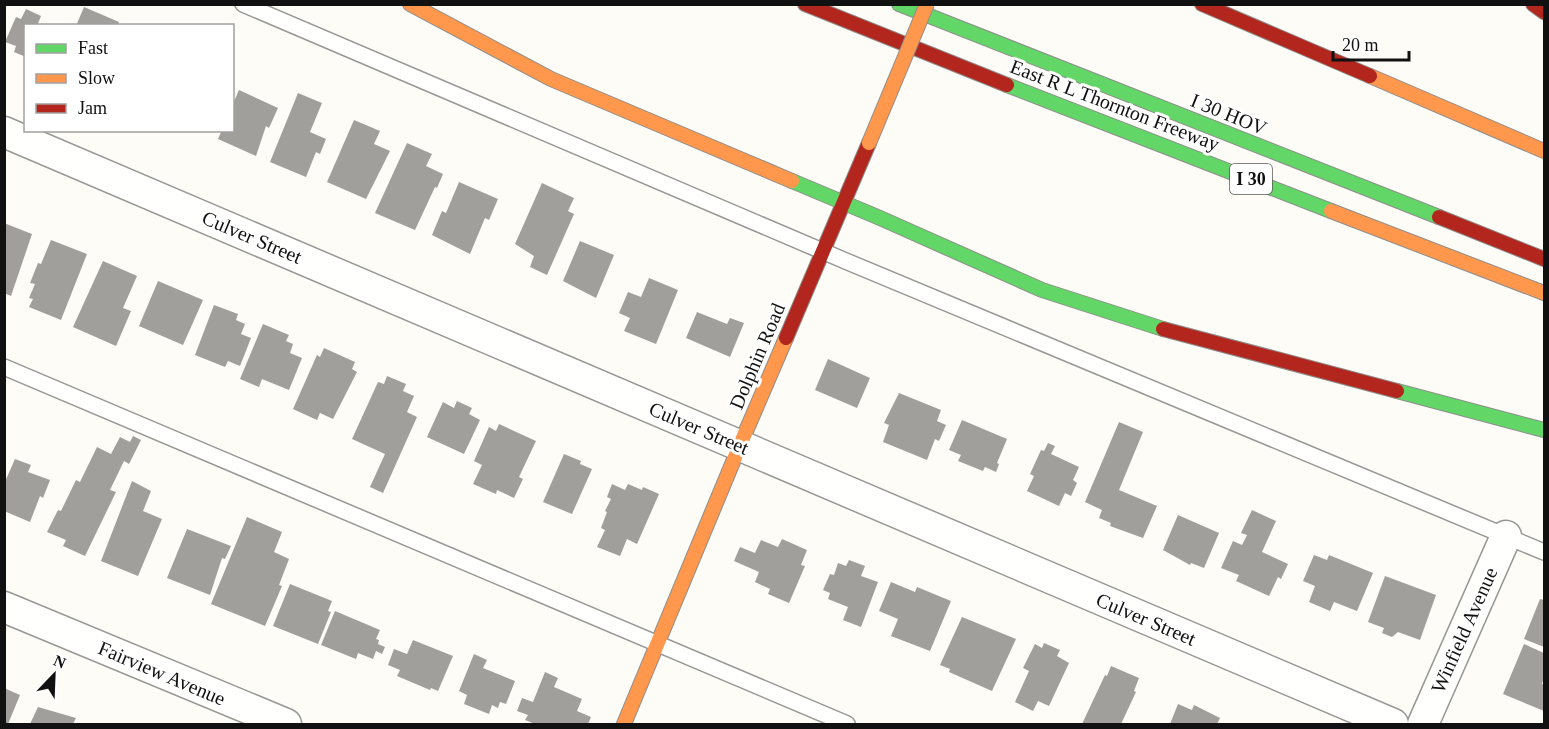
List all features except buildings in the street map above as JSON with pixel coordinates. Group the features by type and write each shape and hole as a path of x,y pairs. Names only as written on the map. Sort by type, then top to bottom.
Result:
{"main road":[{"path":"410,4 551,80 1042,290 1145,324 1545,430"},
{"name":"East R L Thornton Freeway","path":"805,4 969,70 1545,293"},
{"name":"I 30 HOV","path":"899,4 1545,259"},
{"name":"Dolphin Road","path":"624,724 927,4"},
{"path":"1202,4 1545,151"},
{"path":"1533,4 1545,12"}],"street":[{"name":"Culver Street","path":"4,132 1393,724"},
{"name":"Winfield Avenue","path":"1423,724 1506,536"},
{"name":"Fairview Avenue","path":"4,608 286,724"}],"lane":[{"path":"243,4 823,252 1545,552"},
{"path":"4,367 847,724"}],"traffic: fast":[{"path":"899,4 1439,217"},
{"path":"1007,85 1331,211"},
{"path":"792,181 1042,290 1163,329"},
{"path":"1397,391 1544,430"}],"traffic: slow":[{"path":"410,4 551,79 792,181"},
{"path":"869,143 927,4"},
{"path":"1370,76 1544,151"},
{"path":"1331,211 1544,293"},
{"path":"624,724 786,338"}],"traffic: jam":[{"path":"805,4 1007,85"},
{"path":"1202,4 1370,76"},
{"path":"1533,4 1544,12"},
{"path":"786,338 869,143"},
{"path":"1439,217 1544,259"},
{"path":"1163,329 1397,391"}]}
